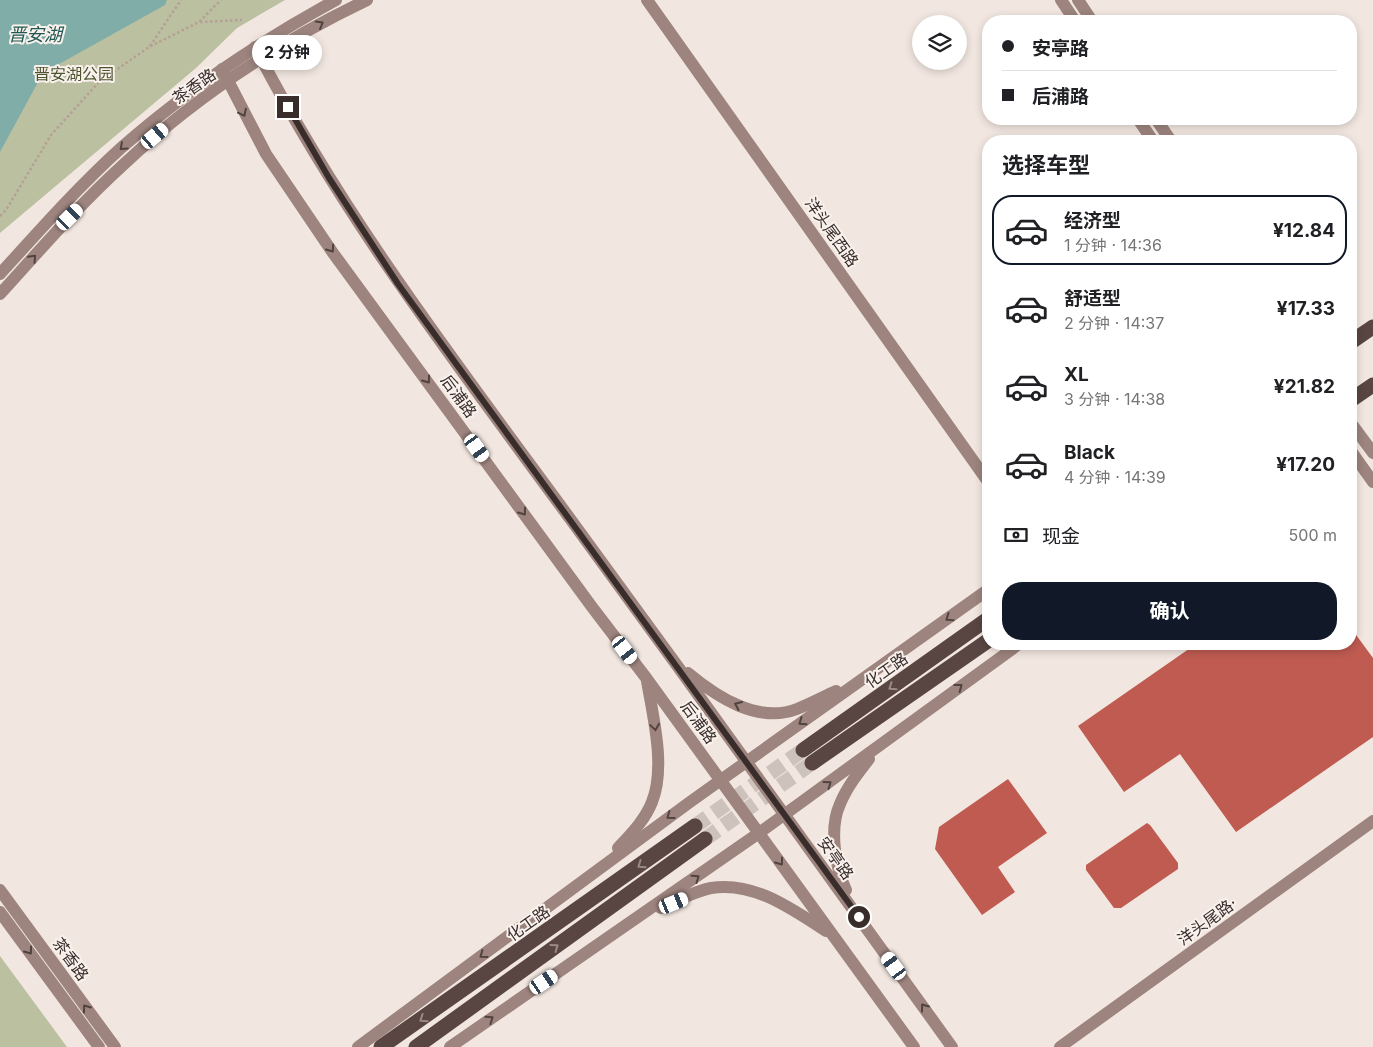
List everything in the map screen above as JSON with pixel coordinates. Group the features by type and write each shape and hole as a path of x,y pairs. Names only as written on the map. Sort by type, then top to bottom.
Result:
{"highway":[{"path":"1357,338 1373,327"},
{"path":"1357,396 1373,385"},
{"name":"化工路","path":"803,750 982,623"},
{"name":"化工路","path":"812,763 982,645"},
{"name":"化工路","path":"381,1047 695,826"},
{"path":"416,1047 705,840"}],"main road":[{"name":"茶香路","path":"0,274 54,215 119,150 171,107 255,47 336,0"},
{"name":"茶香路","path":"0,294 70,217 122,166 182,114 261,59 326,20 367,0"},
{"name":"洋头尾西路","path":"647,0 982,473"},
{"path":"1061,0 1070,15"},
{"path":"1078,0 1088,15"},
{"name":"后浦路","path":"255,47 329,178 398,284 746,761"},
{"name":"后浦路","path":"222,69 266,154 333,253 720,780"},
{"path":"1357,431 1373,454"},
{"path":"1357,459 1373,482"},
{"path":"359,1046 746,761 982,594"},
{"path":"450,1047 785,815 1010,650"},
{"path":"674,660 704,687 741,707 759,712 795,710 865,677"},
{"path":"600,868 642,821 652,802 658,781 656,733 647,679"},
{"path":"859,917 840,876 834,832 839,806 853,779 881,745"},
{"name":"安亭路","path":"746,761 952,1047"},
{"path":"720,780 914,1047"},
{"name":"洋头尾路·","path":"1060,1047 1373,821"},
{"path":"638,917 709,888 732,886 750,890 770,898 834,936"},
{"name":"茶香路","path":"0,890 115,1047"},
{"name":"茶香路","path":"0,912 99,1047"}],"path":[{"path":"149,47 181,0"},
{"path":"0,216 6,210 51,135 99,82 149,47 199,22 221,0"},
{"path":"199,22 242,20"}],"green space":[{"name":"晋安湖公园","path":"0,0 285,0 237,28 196,68 0,233"},
{"path":"0,956 67,1047 0,1047"}],"water":[{"name":"晋安湖","path":"0,0 167,0 165,5 43,73 0,152"}],"building":[{"path":"1357,636 1373,658 1373,737 1236,832 1180,754 1124,792 1078,726 1187,650 1357,650"},
{"path":"1008,779 1047,833 998,867 1015,892 982,915 935,849 939,827"},
{"path":"1147,823 1178,863 1178,869 1121,908 1114,908 1086,870 1086,865"}],"tunnel":[{"path":"695,826 803,750"},
{"path":"705,839 812,763"}],"route":[{"path":"288,107 329,178 398,284 674,660 859,917"}]}
